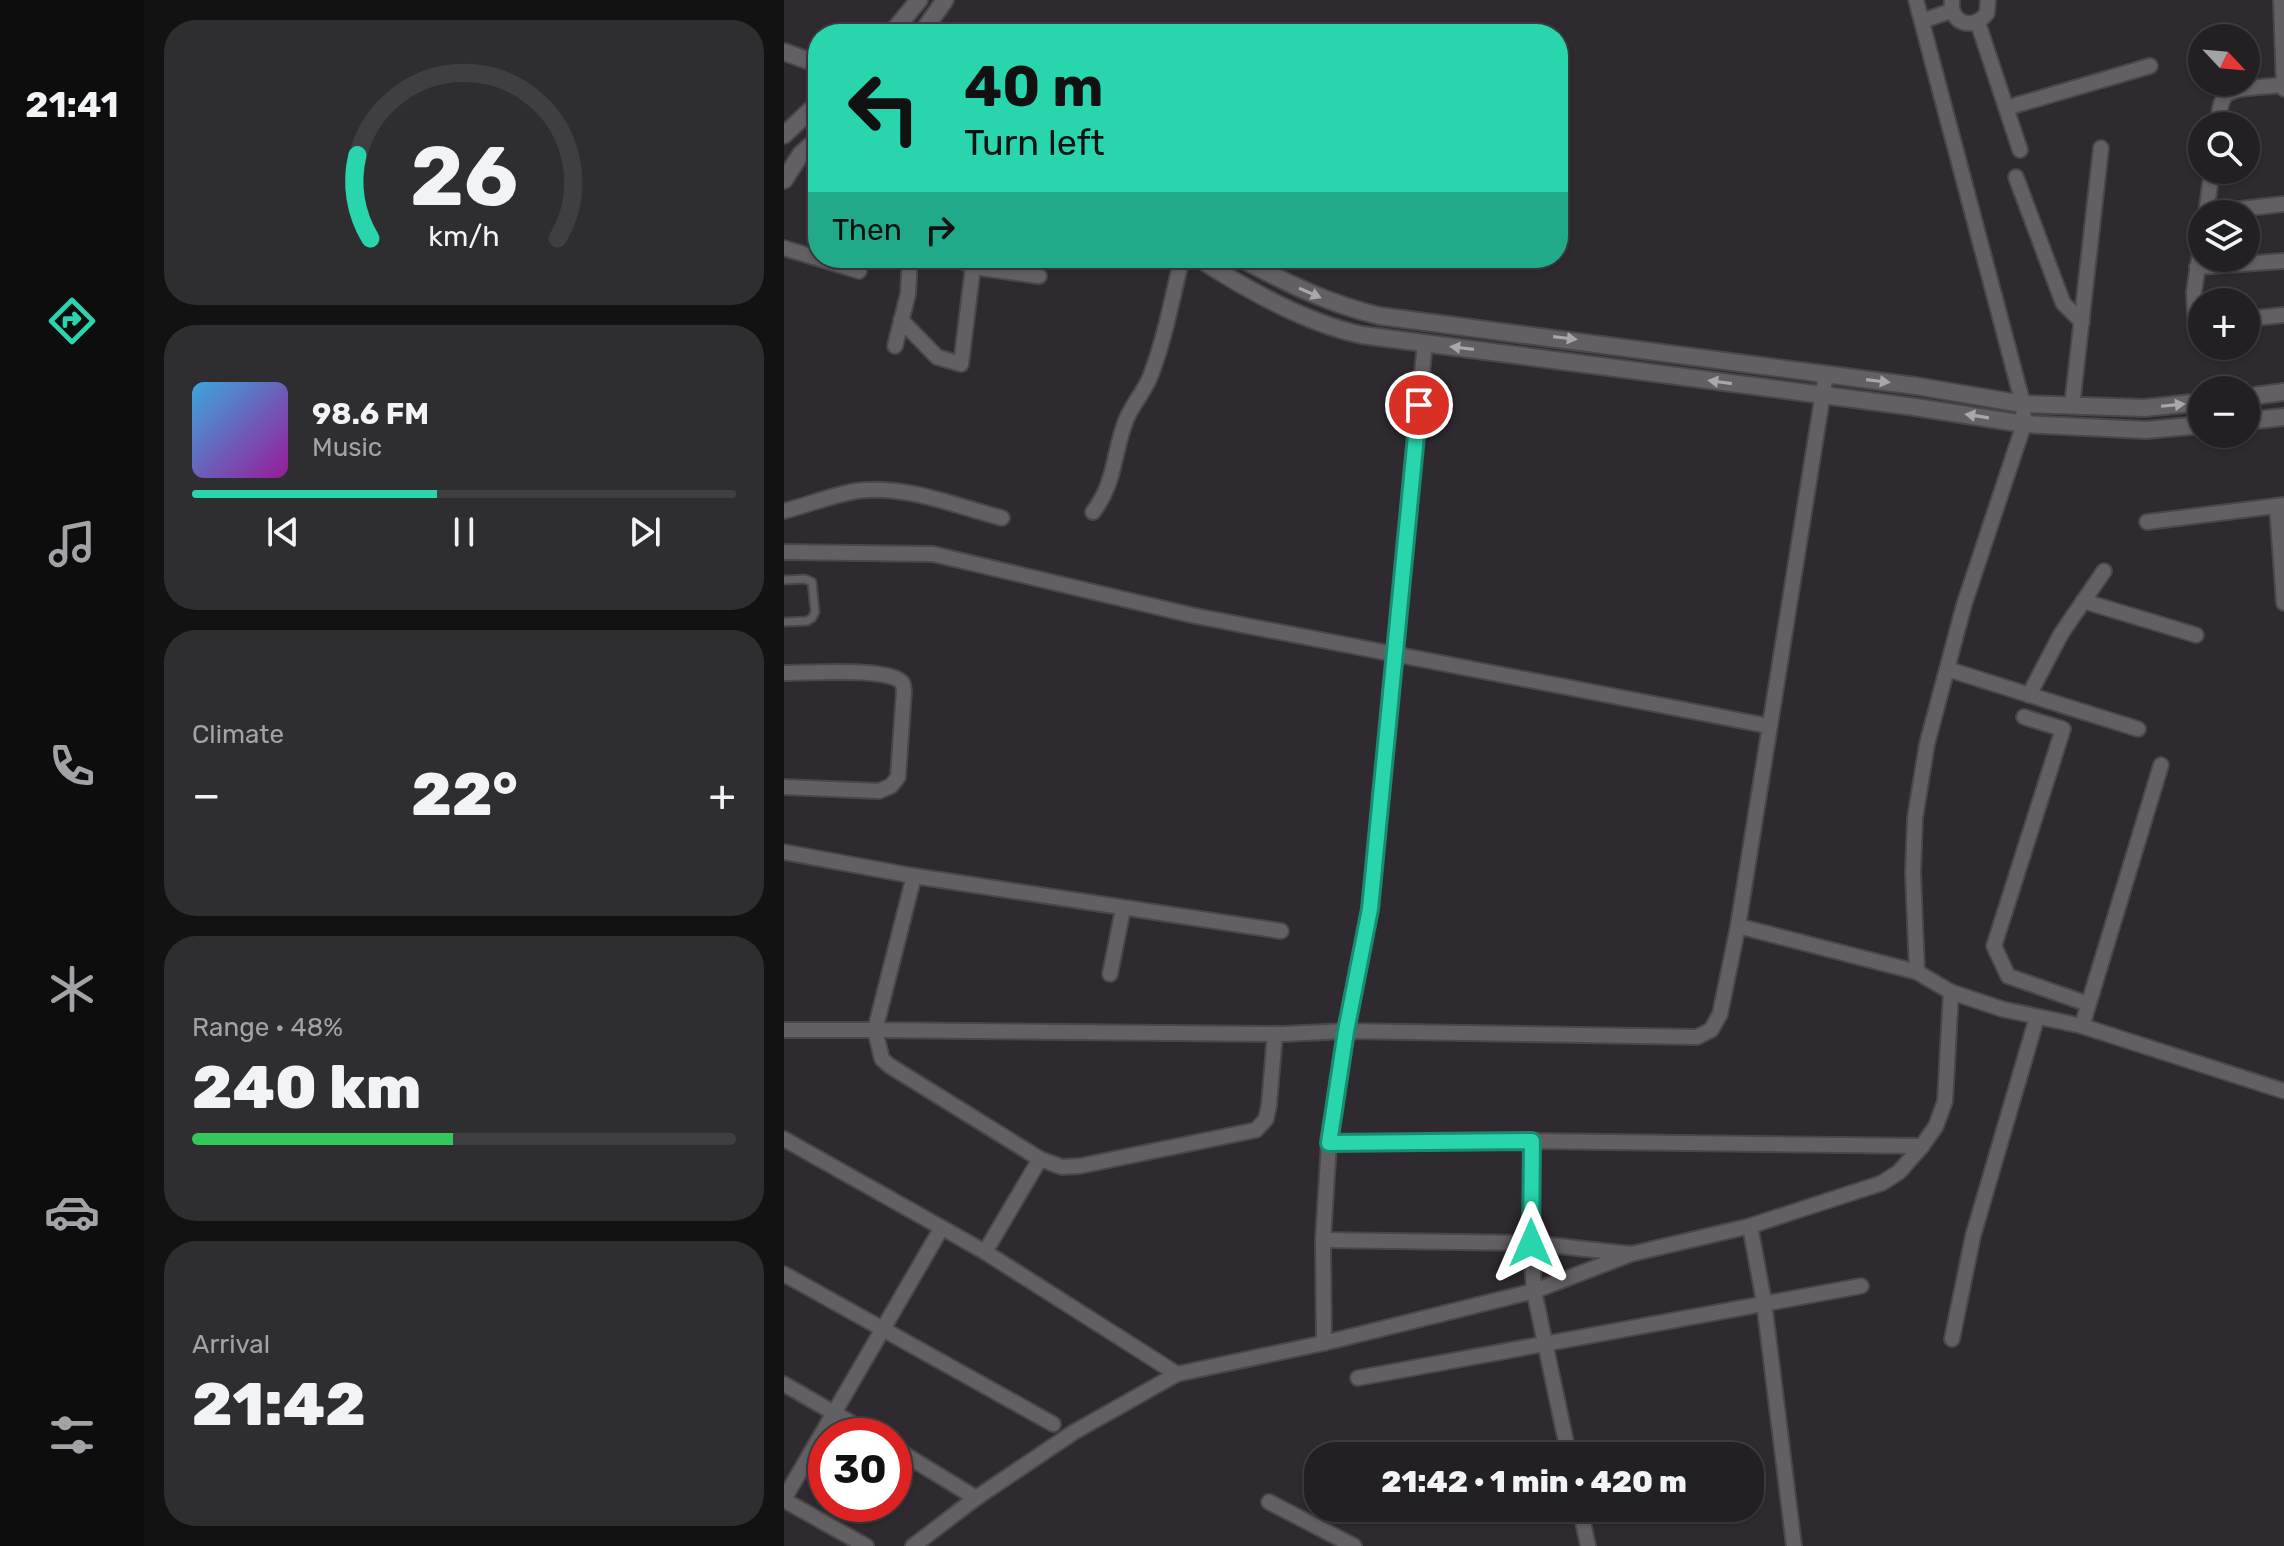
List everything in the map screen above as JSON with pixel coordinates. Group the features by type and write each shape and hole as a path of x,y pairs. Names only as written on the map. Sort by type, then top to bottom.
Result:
{"street":[{"path":"899,24 919,0"},
{"path":"928,24 945,0"},
{"path":"1916,0 2023,404 2024,424 1964,605 1927,744 1915,818 1913,873 1917,972"},
{"path":"1922,21 1952,6 1959,22 1978,23 1987,13 1989,0"},
{"path":"2220,112 2226,95 2235,90 2284,86 2281,0"},
{"path":"1978,23 2020,150"},
{"path":"784,52 808,60"},
{"path":"2006,108 2150,66"},
{"path":"784,135 808,112"},
{"path":"784,180 808,148"},
{"path":"2072,406 2101,148"},
{"path":"2016,177 2063,303 2082,322"},
{"path":"2260,207 2284,204"},
{"path":"784,248 808,255"},
{"path":"2260,263 2284,261"},
{"path":"849,268 859,271"},
{"path":"895,346 911,268"},
{"path":"901,320 937,357 961,364 969,268"},
{"path":"999,268 1039,276"},
{"path":"1093,512 1114,472 1125,422 1149,381 1180,268"},
{"path":"1214,268 1294,311 1338,330 2024,424 2146,430 2188,426"},
{"path":"1259,268 1315,296 1380,316 1826,374 2023,404 2144,408 2188,403"},
{"path":"2260,318 2284,315"},
{"path":"1324,1343 1323,1240 1329,1143 1346,1031 1370,909 1425,343"},
{"path":"784,1030 1275,1034 1346,1031 1697,1037 1711,1030 1720,1014 1738,926 1826,374"},
{"path":"2260,395 2284,392"},
{"path":"2260,420 2284,417"},
{"path":"784,511 855,491 873,491 909,494 1002,518"},
{"path":"2147,522 2280,506 2284,603"},
{"path":"784,552 933,554 1191,615 1769,726"},
{"path":"2023,693 2104,571"},
{"path":"2083,601 2196,635"},
{"path":"1947,669 2138,729"},
{"path":"784,673 866,673 897,679 904,691 898,777 891,786 879,791 784,787"},
{"path":"2024,717 2063,729 1994,946 2008,976 2088,1004"},
{"path":"2082,1026 2161,765"},
{"path":"784,852 914,876 1281,931"},
{"path":"914,876 875,1030 882,1059 1040,1159 1062,1167 1080,1166 1256,1130 1266,1119 1269,1105 1275,1034"},
{"path":"1110,974 1123,909"},
{"path":"1738,926 1917,972 1955,993 2002,1009 2082,1026 2284,1091"},
{"path":"913,1546 976,1498 1074,1432 1177,1374 1324,1343 1534,1291 1631,1254 1750,1226 1882,1183 1899,1172 1936,1126 1945,1101 1955,993"},
{"path":"1952,1339 1973,1236 2037,1017"},
{"path":"784,1139 985,1252 1177,1374"},
{"path":"1329,1143 1532,1141 1922,1146"},
{"path":"1532,1141 1534,1291 1566,1442"},
{"path":"985,1252 1040,1159"},
{"path":"1750,1226 1764,1302 1794,1546"},
{"path":"866,1546 784,1500 941,1229"},
{"path":"1323,1240 1531,1243 1631,1254"},
{"path":"784,1274 1053,1424"},
{"path":"1358,1378 1861,1286"},
{"path":"784,1384 843,1418"},
{"path":"912,1459 976,1498"},
{"path":"1269,1502 1354,1546"},
{"path":"1583,1522 1588,1546"}],"lane":[{"path":"1229,277 1234,268"},
{"path":"784,580 805,579 812,582 815,612 807,621 784,622"}],"route":[{"path":"1419,405 1370,909 1346,1031 1329,1143 1532,1141 1531,1243"}]}
